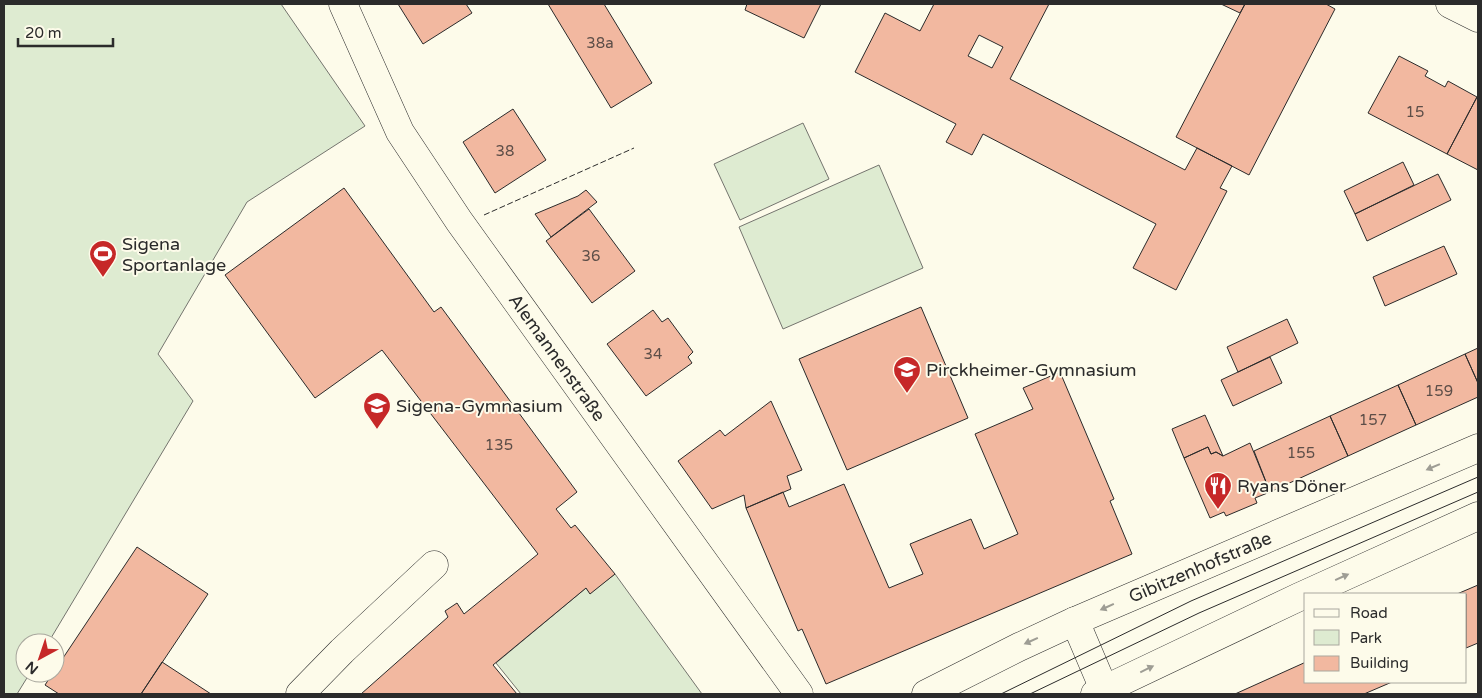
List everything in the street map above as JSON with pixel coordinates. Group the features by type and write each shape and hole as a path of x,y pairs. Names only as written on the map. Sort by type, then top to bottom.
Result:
{"main road":[{"name":"Alemannenstraße","path":"343,4 400,132 454,213 799,694"},
{"path":"1450,4 1478,18"},
{"name":"Gibitzenhofstraße","path":"926,694 1075,621 1478,448"},
{"path":"1308,593 1478,516"},
{"path":"300,694 342,651 434,565"},
{"path":"1075,621 1102,693 1304,595"}],"green space":[{"name":"Sigena Sportanlage","path":"4,4 281,4 365,126 247,202 158,354 193,401 54,633 15,633 15,683 24,683 17,694 4,694"},
{"path":"803,123 829,179 740,220 714,164"},
{"path":"879,165 923,268 783,329 739,227"},
{"path":"615,574 702,694 521,694 496,663 586,588 590,593"}],"building":[{"path":"398,4 466,4 472,13 423,44"},
{"path":"548,4 604,4 652,83 611,108"},
{"path":"747,4 821,4 804,38 745,10"},
{"path":"934,4 1049,4 1010,79 1185,170 1197,148 1232,166 1220,188 1227,191 1176,290 1133,268 1156,224 983,134 972,155 946,142 956,124 855,72 885,13 920,31","holes":["979,35 1003,47 992,68 968,56"]},
{"path":"1221,4 1245,4 1240,13"},
{"path":"1245,4 1326,4 1335,9 1249,175 1176,137"},
{"path":"1399,56 1428,71 1425,76 1445,87 1448,81 1477,97 1447,154 1368,113"},
{"path":"1478,97 1478,170 1447,154"},
{"path":"513,109 546,160 495,193 463,142"},
{"path":"1403,162 1414,185 1355,214 1344,191"},
{"path":"1438,174 1451,200 1367,241 1355,214"},
{"path":"344,188 434,312 441,307 577,492 556,509 571,528 575,525 615,574 590,594 586,588 493,665 517,694 361,694 448,617 445,611 457,603 464,614 538,554 382,350 315,398 225,275"},
{"path":"586,190 597,202 551,237 535,214 578,196"},
{"path":"589,209 635,271 592,303 546,241"},
{"path":"1444,246 1457,274 1385,306 1373,277"},
{"path":"921,307 968,418 847,470 799,359"},
{"path":"653,310 662,322 668,318 693,352 688,357 692,363 646,396 607,344"},
{"path":"1287,319 1298,343 1238,372 1227,347"},
{"path":"1478,348 1478,383 1465,354"},
{"path":"1465,354 1478,383 1478,397 1416,425 1398,385"},
{"path":"1270,357 1282,383 1233,406 1221,380"},
{"path":"1060,372 1114,499 1110,501 1132,554 826,684 802,629 798,631 746,508 783,492 789,507 844,484 889,588 923,574 910,544 971,519 984,549 1018,534 975,434 1033,409 1023,388"},
{"path":"1398,385 1416,425 1348,456 1330,416"},
{"path":"771,401 802,470 787,476 791,489 746,508 744,495 712,509 678,461 720,430 725,436"},
{"path":"1205,415 1223,456 1216,452 1211,454 1208,447 1184,458 1172,429"},
{"path":"1330,416 1348,456 1270,492 1254,451"},
{"path":"1250,443 1270,492 1255,498 1257,503 1226,516 1224,512 1210,518 1184,458 1208,447 1211,454 1216,452 1223,456"},
{"path":"137,547 208,594 141,694 59,694 45,685 46,683 65,683 65,655"},
{"path":"1478,585 1478,643 1467,648 1467,593 1459,593"},
{"path":"162,662 211,694 141,694"},
{"path":"1304,663 1304,683 1390,683 1364,694 1235,694"}],"tram line":[{"path":"1001,694 1191,601 1478,477"},
{"path":"1030,694 1199,613 1478,492"}],"fence":[{"path":"484,215 634,148"}],"place":[{"name":"Sigena Sportanlage","path":"103,278"},
{"name":"Pirckheimer-Gymnasium","path":"907,394"},
{"name":"Sigena-Gymnasium","path":"377,430"},
{"name":"Ryans Döner","path":"1218,510"}]}
